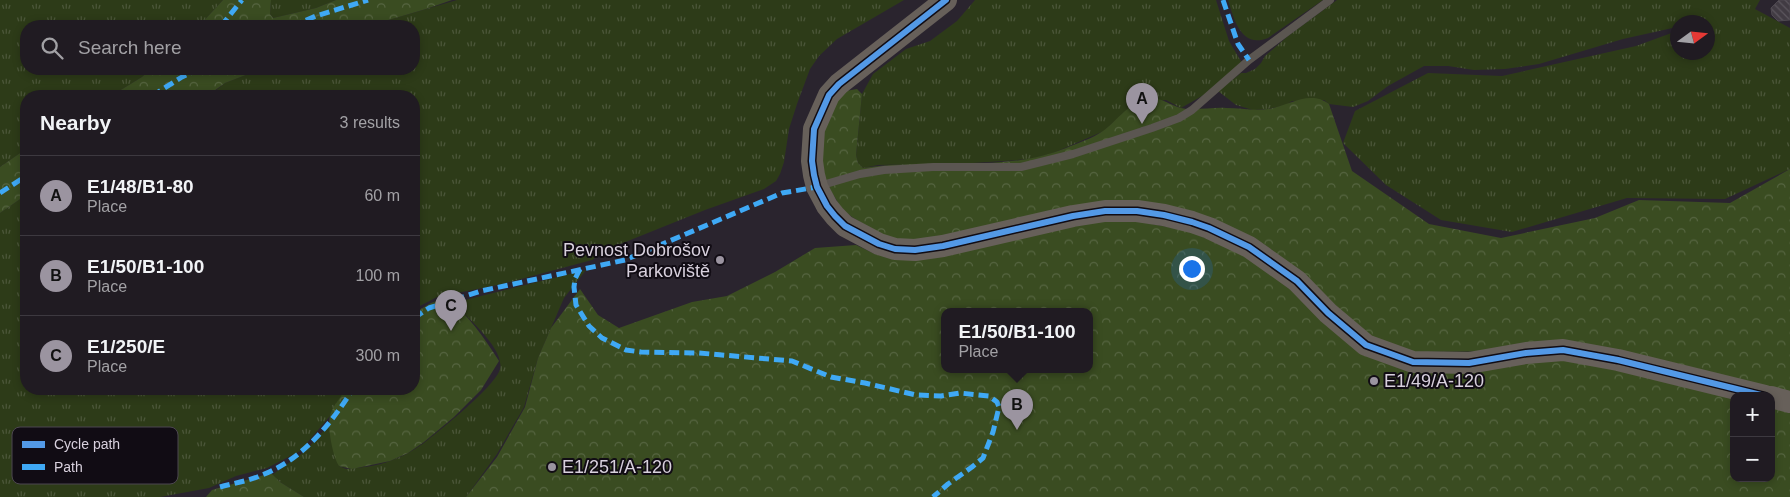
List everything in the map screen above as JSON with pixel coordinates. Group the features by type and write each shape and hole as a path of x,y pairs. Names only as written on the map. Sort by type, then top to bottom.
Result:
{"street":[{"path":"946,0 852,72 829,95 814,128 812,161 817,186 827,206 845,226 879,244 895,249 915,250 943,246 1073,216 1105,211 1137,211 1164,215 1209,228 1249,247 1297,281 1328,313 1366,345 1413,362 1469,363 1526,353 1562,350 1618,360 1749,392"},
{"path":"1775,398 1790,402"}],"lane":[{"path":"817,186 860,174 884,170 933,167 1021,167 1073,154 1180,118 1192,110 1249,60 1330,0"}],"green space":[{"path":"0,0 223,0 205,20 20,20 20,75 144,75 121,90 20,90 20,153 0,167"},
{"path":"223,0 271,0 270,14 273,18 316,8 336,0 452,0 388,20 205,20"},
{"path":"271,0 336,0 316,8 273,18 270,14"},
{"path":"457,0 904,0 837,39 819,56 810,69 797,104 789,129 784,162 780,174 776,181 764,189 705,210 613,247 592,260 502,284 437,297 420,306 420,90 216,90 225,83 246,75 420,75 420,20 389,20"},
{"path":"975,0 1216,0 1229,41 1242,63 1209,92 1181,108 1166,100 1132,105 1104,131 1053,153 1031,159 973,163 878,165 863,168 858,163 856,155 862,94 873,74 906,49 930,41 957,21"},
{"path":"1228,0 1323,0 1268,38 1259,40 1245,36 1240,30"},
{"path":"1337,0 1760,0 1755,9 1790,28 1790,169 1725,199 1627,198 1512,232 1441,220 1386,185 1343,143 1355,111 1428,73 1502,76 1636,46 1670,34 1670,60 1715,60 1715,15 1670,15 1670,29 1623,39 1539,64 1505,69 1474,70 1448,66 1424,66 1388,86 1368,101 1353,107 1329,104 1324,100 1292,101 1286,105 1253,110 1236,105 1218,91 1241,73 1255,69 1265,56 1288,36"},
{"path":"144,75 246,75 225,83 215,90 121,90"},
{"path":"857,89 862,94 856,155 858,163 863,168 888,165 991,163 1017,161 1042,156 1095,136 1136,102 1149,98 1158,99 1186,109 1258,110 1314,98 1329,104 1352,171 1429,224 1501,238 1595,218 1639,200 1730,203 1790,169 1790,392 1620,350 1415,352 1371,336 1194,212 915,240 897,239 882,235 842,209 826,183 821,160 824,131 838,100 846,91"},
{"path":"20,153 20,199 0,213 0,167"},
{"path":"20,199 20,395 342,395 330,416 300,451 267,468 236,476 209,488 160,497 0,497 0,213"},
{"path":"1106,221 1136,221 1189,231 1244,255 1290,289 1361,354 1527,363 1562,360 1616,370 1730,397 1730,482 1775,482 1775,408 1790,412 1790,497 466,497 497,457 525,407 538,358 551,328 580,289 598,315 619,328 692,302 727,296 775,272 815,248 856,245 875,254"},
{"path":"586,270 564,298 538,358 524,407 497,454 466,497 304,497 272,475 304,452 329,425 339,466 346,469 385,463 420,446 478,397 489,386 500,369 497,352 491,343 453,303"},
{"path":"445,298 454,304 482,335 499,361 481,390 454,417 408,453 390,461 352,469 339,466 333,449 329,421 331,413 342,395 420,395 420,309"},
{"path":"271,473 280,482 304,497 206,497 212,490"}],"building":[{"path":"1779,0 1790,0 1790,20 1778,21 1772,15 1771,8"}],"marked path":[{"path":"226,20 242,0"},
{"path":"306,20 368,0"},
{"path":"1223,0 1238,44 1249,60"},
{"path":"161,90 186,75"},
{"path":"0,193 20,180"},
{"path":"420,314 429,308 481,291 625,260 782,193 817,187"},
{"path":"580,269 575,279 574,287 576,305 589,326 602,338 626,350 699,353 792,361 831,377 916,395 941,396 960,393 989,396 997,402 999,407 993,432 983,458 933,497"},
{"path":"220,487 257,477 290,460 325,428 349,395"}],"cycle path":[{"path":"946,0 839,84 829,95 814,129 812,161 814,175 817,187 827,206 845,226 879,244 895,249 915,250 943,246 1073,216 1105,211 1137,211 1164,215 1209,228 1249,247 1297,281 1328,313 1366,345 1413,362 1469,363 1526,353 1563,350 1618,360 1749,392"}],"place":[{"name":"E1/48/B1-80","path":"1142,124"},
{"name":"Pevnost Dobrošov Parkoviště","path":"720,260"},
{"name":"E1/250/E","path":"451,331"},
{"name":"E1/49/A-120","path":"1374,381"},
{"name":"E1/50/B1-100","path":"1017,430"},
{"name":"E1/251/A-120","path":"552,467"}]}
